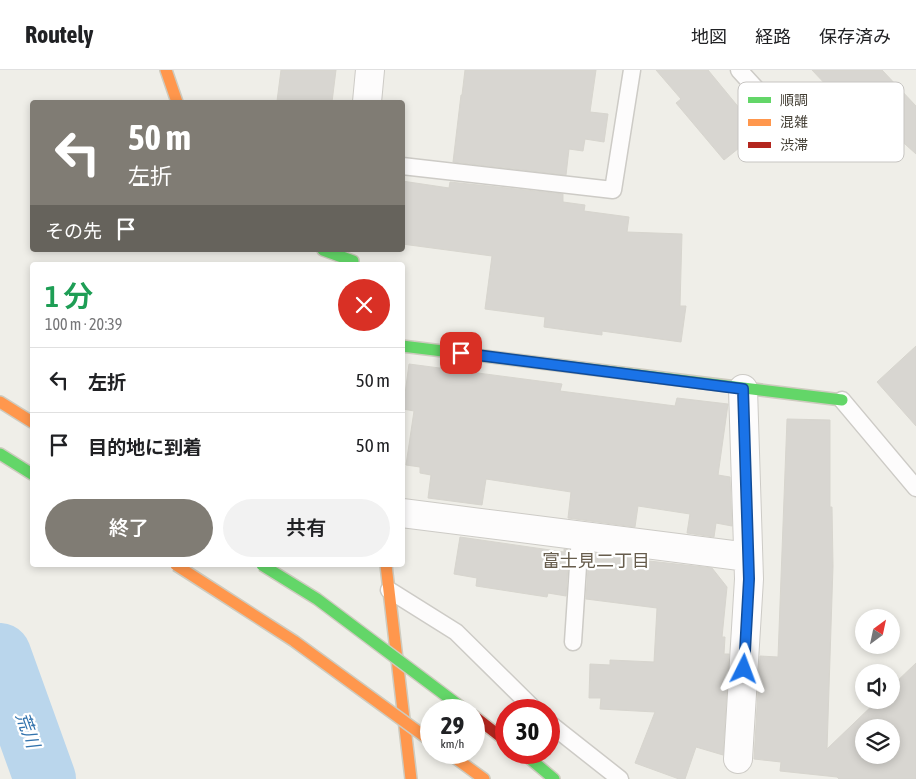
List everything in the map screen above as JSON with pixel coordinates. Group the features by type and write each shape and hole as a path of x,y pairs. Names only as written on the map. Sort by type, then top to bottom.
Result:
{"street":[{"path":"166,70 176,100"},
{"path":"368,100 370,70"},
{"path":"330,252 353,259"},
{"path":"405,346 842,400"},
{"path":"738,759 749,579 743,389"},
{"path":"0,402 30,421"},
{"path":"0,454 30,473"},
{"path":"405,513 748,557"},
{"path":"179,567 294,641 420,733"},
{"path":"265,567 317,599 450,699"},
{"path":"386,567 411,779"},
{"path":"485,725 495,732"},
{"path":"463,764 484,779"},
{"path":"536,764 554,779"}],"lane":[{"path":"405,166 613,190 632,70"},
{"path":"739,70 750,82"},
{"path":"842,400 916,488"},
{"path":"573,642 580,536"},
{"path":"388,590 456,632 524,699"},
{"path":"560,732 620,779"}],"building":[{"path":"281,70 336,70 332,100 277,100"},
{"path":"465,70 596,70 590,112 608,114 604,142 585,139 583,151 569,149 566,175 453,162"},
{"path":"656,70 708,70 738,106 738,149 724,160 676,103 681,99"},
{"path":"812,70 882,70 893,82 823,82"},
{"path":"904,93 916,106 916,154 904,143"},
{"path":"405,181 449,188 450,182 563,194 563,202 585,205 584,211 629,217 627,232 682,234 680,306 686,306 681,342 602,331 602,335 544,327 545,317 485,309 492,256 405,244"},
{"path":"916,346 916,426 877,382"},
{"path":"409,364 562,384 560,391 675,406 677,398 728,404 718,475 730,477 732,526 716,523 714,537 687,533 690,514 638,506 635,527 568,518 571,492 486,479 482,505 428,498 431,475 420,473 420,467 406,465 414,411 405,409"},
{"path":"787,419 830,420 830,507 832,507 833,566 827,749 855,722 855,764 900,764 900,719 858,719 869,709 900,709 900,678 916,663 916,779 839,779 837,777 780,771 781,762 754,759 760,656 778,657"},
{"path":"460,537 564,552 564,549 569,550 566,596 548,593 547,597 476,586 477,578 454,574"},
{"path":"589,553 712,568 727,587 722,637 725,637 724,654 729,654 723,755 696,747 685,779 679,779 635,763 655,712 600,709 601,698 589,698 590,664 610,665 610,660 654,662 657,608 586,599"}],"waterway":[{"name":"荒川","path":"0,654 45,779"}],"traffic: fast":[{"path":"328,252 353,262"},
{"path":"405,346 842,400"},
{"path":"0,454 30,473"},
{"path":"265,567 317,599 450,699"},
{"path":"536,764 554,779"}],"traffic: slow":[{"path":"166,70 176,100"},
{"path":"0,402 30,421"},
{"path":"179,567 294,641 420,733"},
{"path":"386,567 411,779"},
{"path":"463,764 484,779"}],"traffic: jam":[{"path":"485,725 495,732"}],"district":[{"name":"富士見二丁目","path":"596,560"}],"route":[{"path":"461,353 743,389 749,579 744,669"}]}
